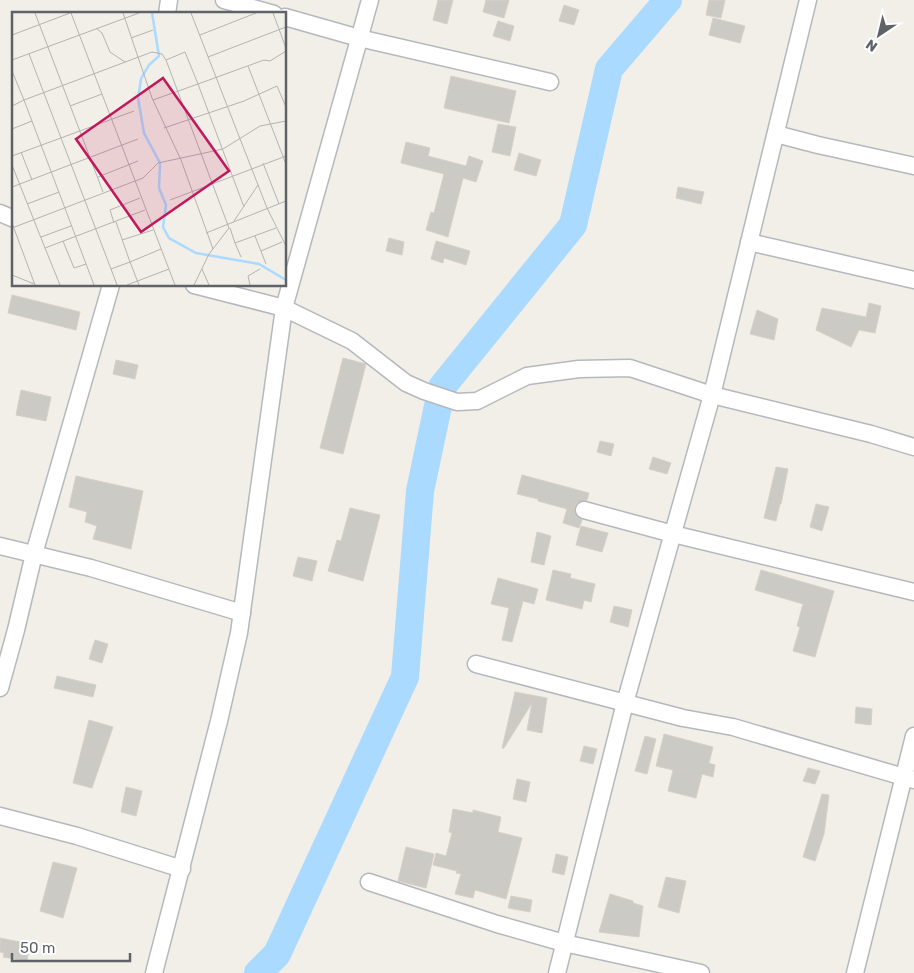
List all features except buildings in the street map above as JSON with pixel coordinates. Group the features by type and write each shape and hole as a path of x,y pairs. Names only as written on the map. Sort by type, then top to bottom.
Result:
{"street":[{"path":"224,0 267,12"},
{"path":"154,973 219,721 239,633 284,308 370,0"},
{"path":"557,973 625,704 712,395 808,0"},
{"path":"286,17 359,38 550,82"},
{"path":"776,134 914,166"},
{"path":"0,213 12,218"},
{"path":"749,242 914,280"},
{"path":"0,688 34,554 111,286"},
{"path":"198,286 284,308 352,341 406,383 457,402 477,401 526,376 579,369 630,368 712,395 871,434 914,447"},
{"path":"584,510 673,534 914,592"},
{"path":"0,546 91,568 242,613"},
{"path":"476,664 625,704 683,718 733,727 909,779"},
{"path":"855,973 909,779 914,736"},
{"path":"0,816 77,836 182,869"},
{"path":"369,882 497,924 564,943 701,973"}],"waterway":[{"path":"258,973 277,954 405,677 420,491 442,387 573,225 609,69 668,0"}]}
